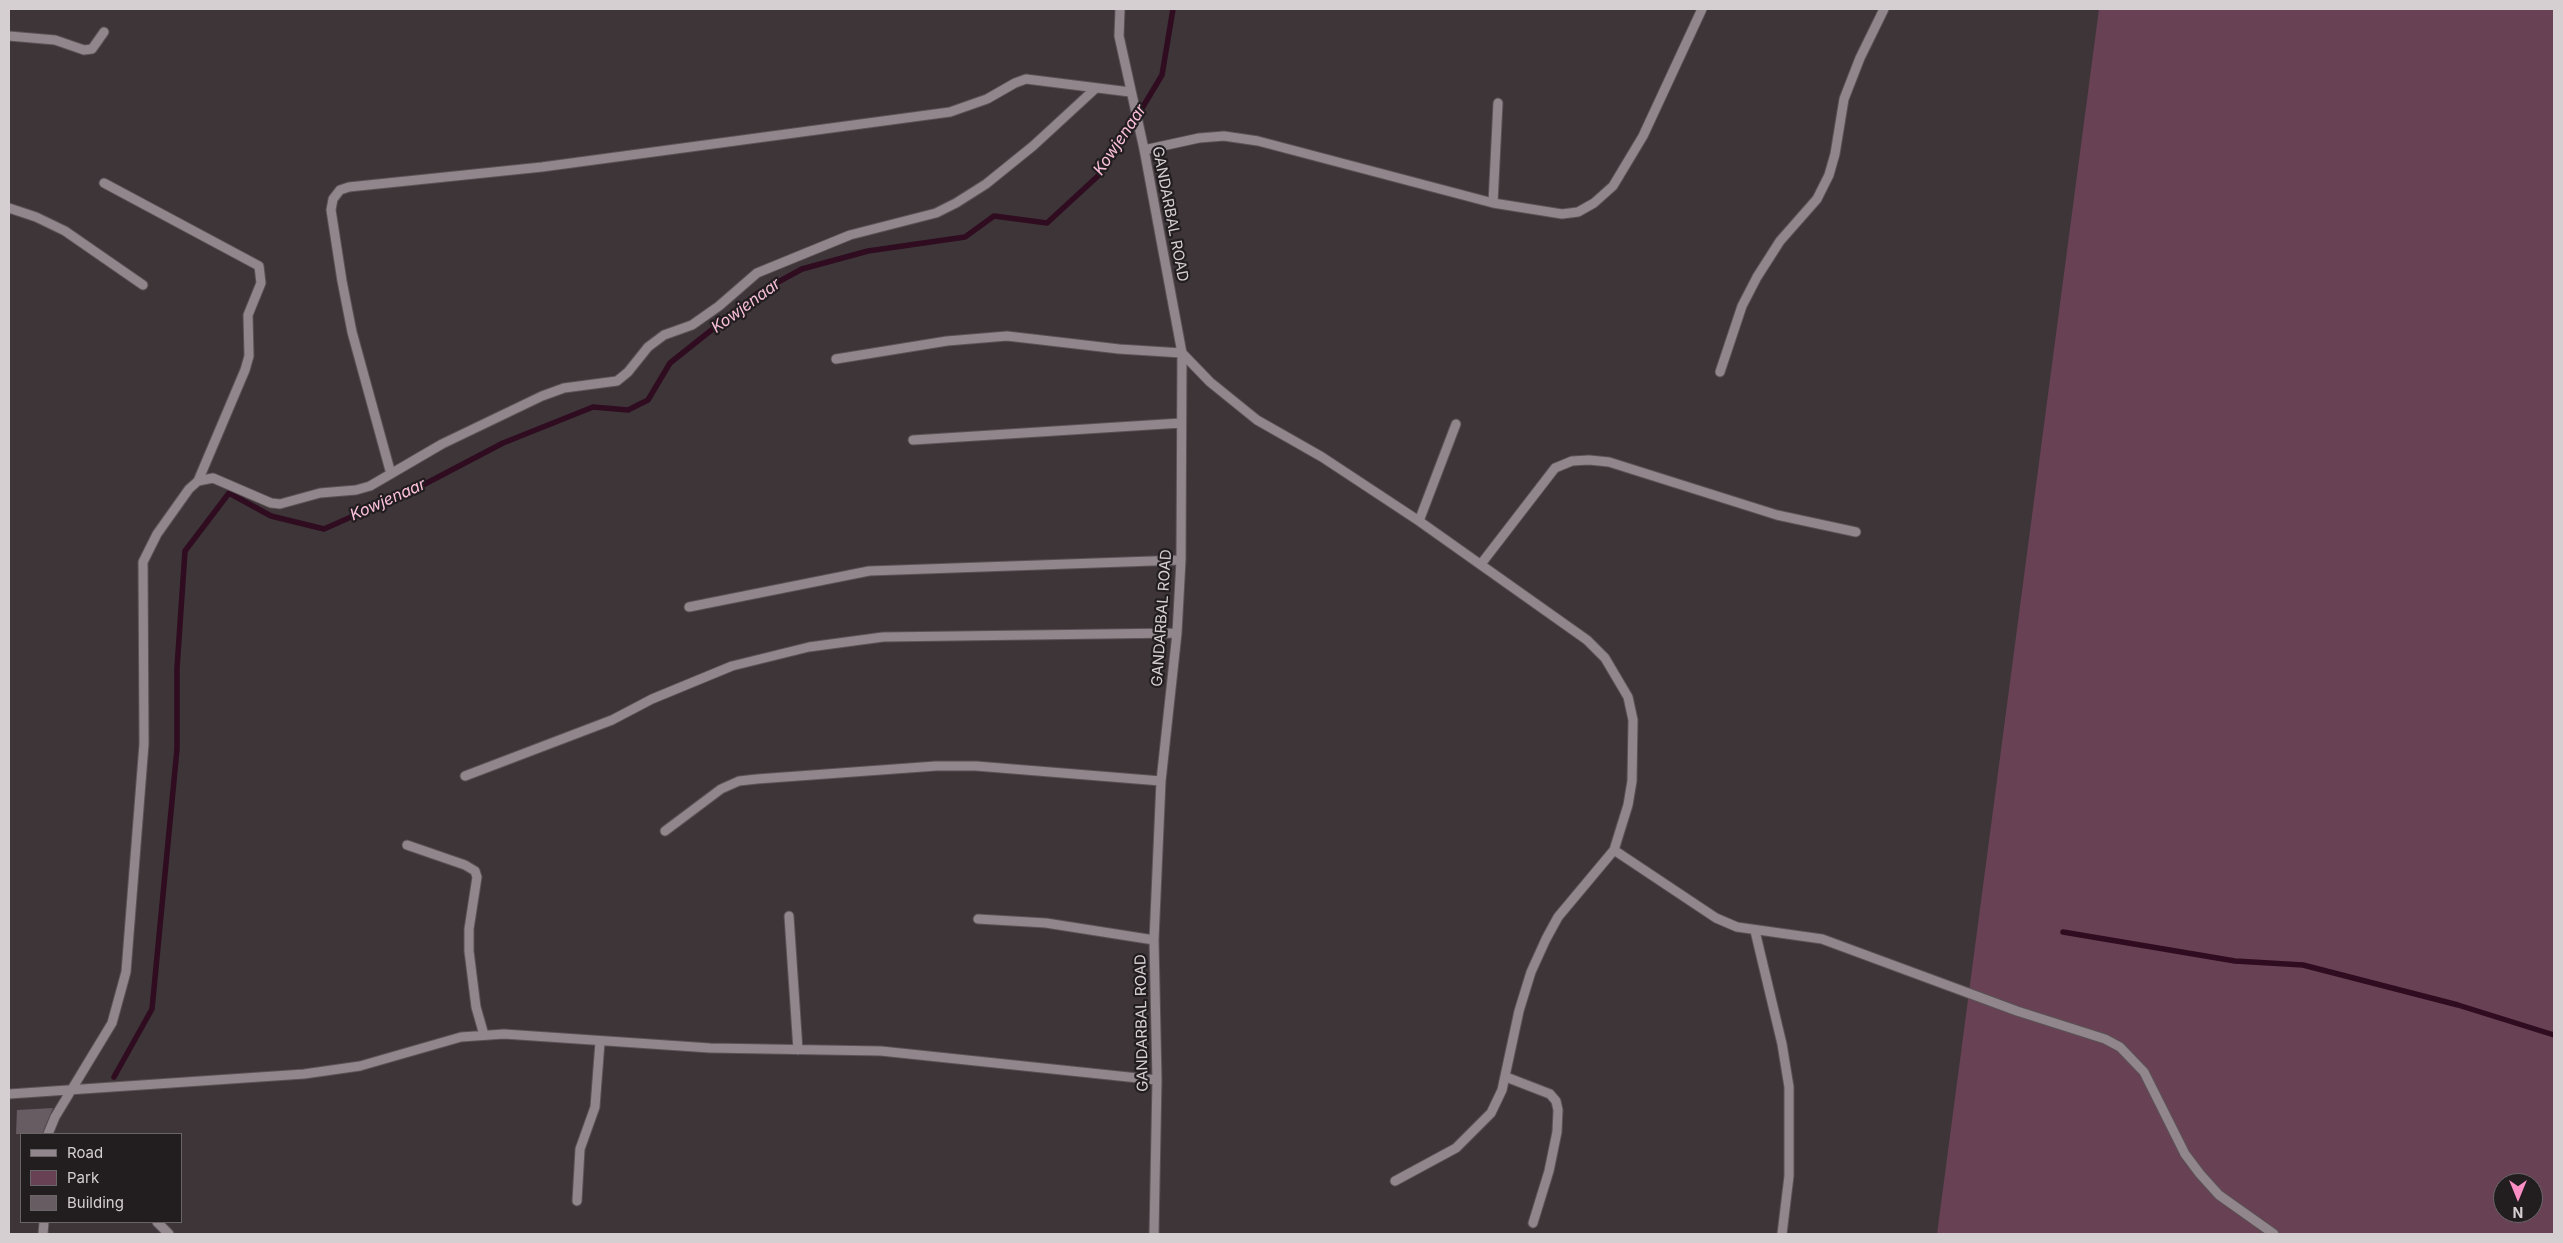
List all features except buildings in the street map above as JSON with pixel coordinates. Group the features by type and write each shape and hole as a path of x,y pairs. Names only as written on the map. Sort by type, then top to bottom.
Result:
{"street":[{"name":"GANDARBAL ROAD","path":"1120,9 1119,36 1144,150 1182,353 1180,560 1176,633 1161,781 1154,940 1157,1080 1154,1234"},
{"path":"1144,150 1199,138 1224,136 1258,141 1493,203 1562,214 1578,212 1594,203 1613,186 1643,136 1702,9"},
{"path":"1720,372 1742,306 1756,277 1780,241 1817,199 1829,175 1835,154 1844,99 1860,58 1884,9"},
{"path":"9,36 55,40 84,50 92,49 104,32"},
{"path":"391,474 352,332 342,281 331,210 333,199 340,190 349,187 542,167 744,138 950,112 987,99 1026,79 1130,93"},
{"path":"198,481 213,478 271,503 280,504 320,493 356,490 370,486 442,444 542,396 564,388 617,381 628,372 648,347 664,335 692,325 719,306 757,274 850,235 936,213 956,203 986,184 1033,146 1096,88"},
{"path":"1493,203 1498,103"},
{"path":"48,1133 55,1117 112,1023 126,972 130,949 144,744 143,562 157,534 189,490 198,481 245,370 249,356 248,315 261,283 258,266 104,183"},
{"path":"9,208 36,217 65,231 143,285"},
{"path":"836,359 947,341 1007,336 1119,349 1182,353 1210,382 1258,420 1322,457 1419,521 1587,640 1605,658 1628,697 1633,720 1632,781 1628,805 1614,850 1558,917 1546,939 1531,972 1521,1004 1506,1077 1498,1100 1482,1124 1444,1157 1395,1181"},
{"path":"913,440 1181,423"},
{"path":"1419,521 1456,424"},
{"path":"1481,564 1555,468 1572,461 1609,462 1778,515 1856,532"},
{"path":"689,606 869,571 1180,560"},
{"path":"466,776 612,720 652,699 732,666 809,647 883,637 1176,633"},
{"path":"665,831 721,789 739,781 757,779 936,766 976,766 1161,781"},
{"path":"407,845 465,865 474,871 477,877 470,929 470,951 476,1007 484,1035"},
{"path":"1614,850 1716,918 1737,927 1822,939 2017,1010 2098,1036 2120,1047 2144,1072 2185,1154 2200,1174 2219,1195 2274,1234"},
{"path":"789,916 798,1050"},
{"path":"978,919 1046,923 1154,940"},
{"path":"1755,931 1782,1044 1789,1087 1789,1176 1782,1234"},
{"path":"9,1094 330,1071 360,1066 461,1037 484,1035 710,1048 881,1051 1157,1080"},
{"path":"578,1201 580,1149 595,1107 600,1042"},
{"path":"1506,1077 1550,1094 1556,1102 1558,1110 1557,1132 1549,1171 1533,1223"},
{"path":"159,1223 170,1234"}],"green space":[{"path":"2099,9 2554,9 2554,1234 1937,1234"}],"waterway":[{"name":"Kowjenaar","path":"114,1077 152,1009 177,749 177,668 185,551 229,493 271,516 324,529 423,485 503,443 593,407 628,410 648,400 670,363 758,293 802,269 868,251 965,237 994,216 1047,223 1099,175 1123,140 1162,75 1173,9"},
{"path":"2063,932 2235,961 2303,965 2458,1005 2554,1035"}]}
